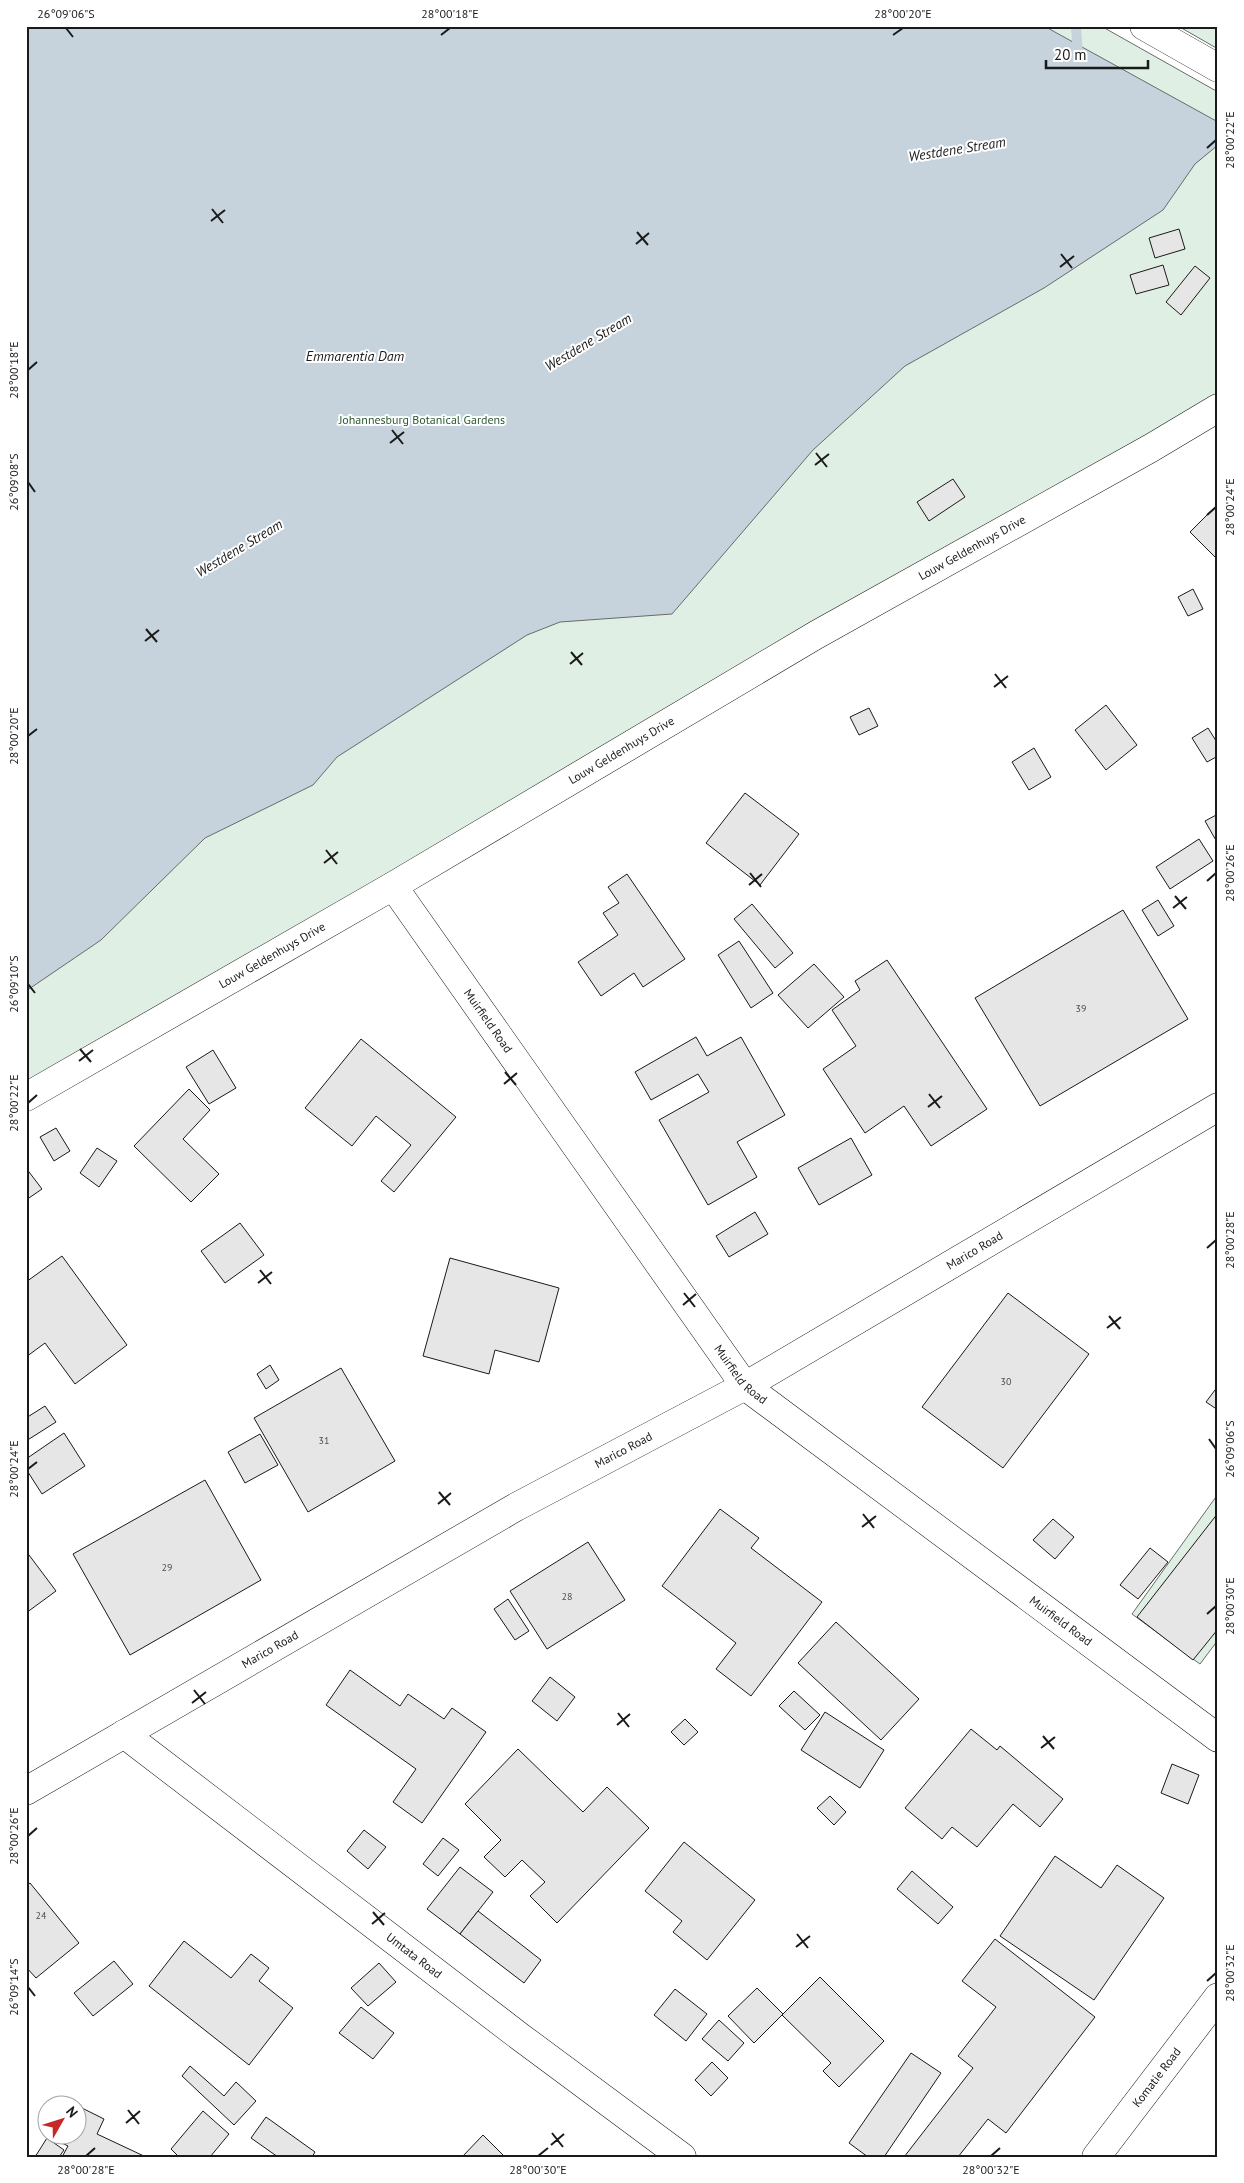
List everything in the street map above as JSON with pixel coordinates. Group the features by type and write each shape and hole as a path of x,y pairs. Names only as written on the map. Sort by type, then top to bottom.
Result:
{"street":[{"path":"1144,26 1218,68"},
{"name":"Louw Geldenhuys Drive","path":"26,1097 393,886 816,635 1151,448 1218,408"},
{"name":"Muirfield Road","path":"393,886 745,1386 1218,1738"},
{"name":"Marico Road","path":"26,1791 516,1507 745,1386 1218,1107"},
{"name":"Umtata Road","path":"124,1734 519,2036 682,2157"},
{"name":"Komatie Road","path":"1096,2157 1218,1997"}],"green space":[{"name":"Emmarentia Dam","path":"26,26 1101,26 1218,92 1218,404 26,1103"},
{"path":"1178,26 1218,26 1218,49"},
{"path":"1218,1494 1218,1640 1200,1664 1132,1614"}],"water":[{"name":"Emmarentia Dam","path":"26,26 1044,26 1218,122 1218,145 1195,164 1163,210 1044,288 905,366 813,450 672,614 560,622 527,635 337,757 313,785 205,838 101,940 26,991"}],"building":[{"path":"1179,229 1185,249 1155,258 1149,238"},
{"path":"1163,265 1169,285 1136,294 1130,275"},
{"path":"1195,266 1210,278 1181,315 1166,302"},
{"path":"953,479 965,497 929,521 917,502"},
{"path":"1218,506 1218,560 1190,532"},
{"path":"1193,589 1203,609 1188,616 1178,597"},
{"path":"1106,705 1137,745 1106,770 1075,730"},
{"path":"869,708 878,726 859,735 850,717"},
{"path":"1208,728 1218,744 1218,756 1207,762 1192,738"},
{"path":"1034,748 1051,777 1029,790 1012,762"},
{"path":"745,793 799,834 760,885 706,843"},
{"path":"1218,814 1218,844 1205,821"},
{"path":"1199,839 1213,861 1170,889 1156,867"},
{"path":"627,874 685,959 643,987 634,973 601,996 578,962 618,935 603,913 619,903 608,887"},
{"path":"1158,900 1174,926 1158,936 1142,910"},
{"path":"752,904 793,953 775,968 734,919"},
{"path":"1123,910 1188,1019 1040,1106 975,998"},
{"path":"739,941 773,993 751,1008 718,955"},
{"path":"887,960 987,1109 931,1146 904,1106 865,1133 823,1069 856,1046 832,1010 860,990 855,981"},
{"path":"814,964 844,997 808,1028 778,995"},
{"path":"696,1037 707,1056 741,1037 785,1115 737,1142 757,1177 708,1205 659,1120 709,1092 698,1074 651,1100 635,1072"},
{"path":"361,1039 456,1117 394,1192 381,1181 411,1145 376,1116 352,1146 305,1108"},
{"path":"213,1050 236,1088 209,1104 186,1067"},
{"path":"189,1089 210,1110 183,1139 219,1174 191,1202 134,1146"},
{"path":"56,1128 70,1151 54,1161 40,1137"},
{"path":"851,1138 872,1175 819,1205 798,1168"},
{"path":"97,1148 117,1161 99,1187 80,1173"},
{"path":"26,1168 42,1189 26,1200"},
{"path":"755,1212 768,1234 729,1257 716,1236"},
{"path":"240,1223 264,1255 225,1283 201,1251"},
{"path":"62,1256 127,1345 75,1384 45,1343 26,1357 26,1282"},
{"path":"450,1258 559,1288 539,1362 495,1350 489,1374 423,1356"},
{"path":"1008,1293 1089,1354 1003,1468 922,1407"},
{"path":"270,1365 279,1380 266,1389 257,1374"},
{"path":"341,1368 395,1461 308,1512 254,1418"},
{"path":"1218,1386 1218,1410 1206,1402"},
{"path":"45,1406 56,1422 26,1441 26,1418"},
{"path":"64,1433 85,1466 42,1494 26,1469 26,1459"},
{"path":"260,1434 278,1465 245,1483 228,1452"},
{"path":"205,1480 261,1580 130,1655 73,1554"},
{"path":"720,1509 759,1538 751,1548 822,1602 751,1696 716,1669 736,1643 662,1586"},
{"path":"1218,1513 1218,1629 1193,1660 1137,1617"},
{"path":"1053,1519 1074,1537 1055,1559 1033,1540"},
{"path":"588,1542 625,1600 547,1649 510,1591"},
{"path":"1150,1548 1168,1562 1138,1599 1120,1585"},
{"path":"26,1551 56,1591 26,1613"},
{"path":"508,1599 529,1631 515,1640 494,1609"},
{"path":"836,1622 919,1699 881,1740 798,1663"},
{"path":"350,1670 400,1706 408,1694 444,1719 452,1708 486,1732 422,1823 393,1802 416,1769 326,1705"},
{"path":"550,1677 575,1697 557,1721 532,1701"},
{"path":"794,1691 820,1715 805,1730 779,1706"},
{"path":"825,1712 884,1750 860,1788 801,1750"},
{"path":"685,1719 698,1732 684,1745 671,1732"},
{"path":"971,1729 997,1750 1000,1746 1063,1799 1040,1827 1013,1804 977,1847 952,1827 942,1839 905,1808"},
{"path":"518,1749 583,1812 607,1787 649,1828 557,1923 530,1896 545,1882 522,1860 505,1877 484,1857 501,1840 465,1804"},
{"path":"1172,1764 1199,1775 1188,1804 1161,1793"},
{"path":"830,1796 846,1812 834,1825 817,1808"},
{"path":"364,1830 386,1847 368,1869 347,1851"},
{"path":"443,1838 459,1850 438,1876 423,1864"},
{"path":"684,1842 755,1900 707,1960 673,1932 682,1921 645,1891"},
{"path":"1055,1856 1101,1888 1117,1865 1164,1898 1094,2000 1000,1936"},
{"path":"460,1867 493,1892 460,1934 427,1909"},
{"path":"912,1871 953,1907 938,1924 897,1889"},
{"path":"30,1883 79,1943 36,1978 26,1967 26,1886"},
{"path":"478,1911 541,1960 524,1983 460,1934"},
{"path":"995,1939 1095,2017 1006,2133 988,2119 958,2157 904,2157 973,2068 958,2056 996,2007 962,1981"},
{"path":"184,1941 231,1978 251,1954 269,1968 259,1981 293,2008 249,2065 149,1986"},
{"path":"114,1961 133,1984 93,2016 74,1993"},
{"path":"379,1963 396,1982 368,2006 351,1988"},
{"path":"820,1977 884,2041 839,2087 823,2071 831,2063 782,2015"},
{"path":"757,1988 783,2014 754,2043 728,2016"},
{"path":"675,1989 707,2014 686,2041 654,2015"},
{"path":"361,2007 394,2033 373,2059 339,2033"},
{"path":"719,2020 744,2043 728,2061 702,2039"},
{"path":"911,2053 941,2073 884,2157 868,2157 849,2143"},
{"path":"712,2062 728,2078 711,2096 695,2080"},
{"path":"190,2066 224,2096 236,2082 256,2101 234,2125 182,2076"},
{"path":"88,2111 104,2119 97,2134 146,2157 62,2157 68,2146 88,2146"},
{"path":"203,2111 229,2134 210,2157 179,2157 171,2149"},
{"path":"266,2117 315,2152 312,2157 278,2157 251,2138"},
{"path":"483,2135 505,2157 462,2157"},
{"path":"42,2146 58,2146 64,2150 59,2157 35,2157"}],"waterway":[{"name":"Westdene Stream","path":"1076,26 1078,57"}],"park label":[{"name":"Johannesburg Botanical Gardens","path":"422,420"}]}
